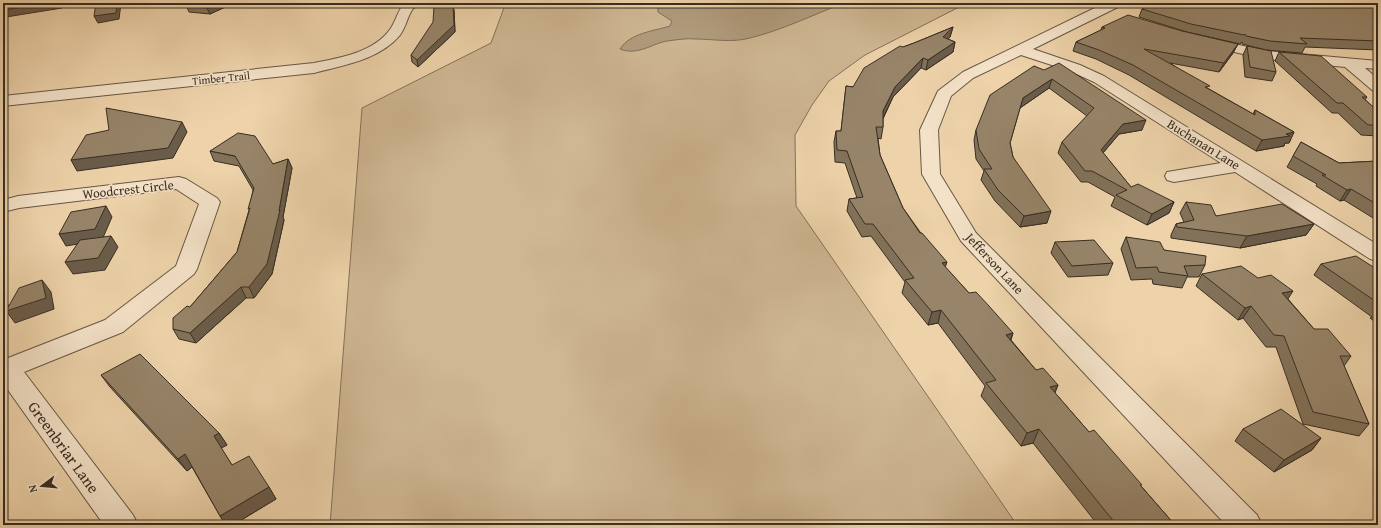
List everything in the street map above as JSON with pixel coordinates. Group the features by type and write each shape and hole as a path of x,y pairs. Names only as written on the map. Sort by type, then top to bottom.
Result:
{"street":[{"name":"Timber Trail","path":"3,101 321,66 361,56 387,42 398,28 406,8 412,3"},
{"name":"Jefferson Lane","path":"1111,10 968,75 944,94 930,130 931,174 968,237 1246,525"},
{"path":"1190,38 1266,55 1378,65"},
{"name":"Buchanan Lane","path":"1022,50 1075,68 1099,79 1240,166 1378,254"},
{"path":"1350,63 1378,87"},
{"path":"1174,176 1240,166"},
{"name":"Woodcrest Circle","path":"3,206 18,202 179,183 210,202 186,269 114,326 5,369"},
{"name":"Greenbriar Lane","path":"5,369 122,525"}],"shaded area":[{"path":"511,3 967,3 865,55 829,81 812,105 795,135 796,206 1017,525 330,525 362,108 491,43 505,5"},
{"path":"663,3 844,3 786,27 762,35 743,39 729,41 685,39 661,42 644,49 633,51 620,49 630,39 636,36 670,26 672,21 658,12 658,8"}],"building":[{"path":"3,3 47,3 3,10"},
{"path":"96,3 117,3 116,13 94,16"},
{"path":"187,3 218,3 207,8 186,5"},
{"path":"1156,3 1179,3 1192,7 1191,3 1378,3 1378,41 1300,38 1307,44 1270,41 1246,36 1245,34 1191,24 1142,9"},
{"path":"453,4 454,25 417,60 411,55 433,22 434,6"},
{"path":"1128,15 1182,31 1238,44 1224,63 1144,49 1210,86 1205,87 1255,115 1255,110 1294,132 1286,134 1290,136 1262,140 1133,65 1076,42 1105,28 1102,27"},
{"path":"953,27 943,37 955,42 928,60 923,58 895,87 883,111 883,127 876,127 880,155 903,208 920,233 922,233 947,262 942,263 969,293 976,292 989,306 1013,333 1006,335 1036,370 1043,368 1058,385 1050,387 1089,432 1094,430 1175,525 1108,525 1115,523 1039,429 1027,433 986,383 996,380 941,310 932,312 905,280 914,278 873,224 865,224 849,199 863,197 847,151 837,150 836,131 841,131 846,86 853,87 864,68 900,46 903,47"},
{"path":"1247,46 1271,51 1276,72 1250,67"},
{"path":"1279,52 1321,56 1367,97 1362,97 1378,111 1378,125 1368,125 1343,103 1337,103"},
{"path":"1059,63 1146,120 1123,124 1101,150 1131,187 1138,184 1174,202 1152,214 1116,195 1127,190 1092,171 1085,171 1062,142 1094,108 1052,79 1023,98 1010,143 1013,157 1051,211 1024,216 998,190 984,169 992,169 979,149 976,130 990,95 1034,66 1044,70"},
{"path":"106,108 182,122 168,148 71,160 86,135 109,130"},
{"path":"238,133 255,136 273,164 288,159 279,211 280,210 267,264 249,287 241,287 190,333 173,329 173,318 187,306 190,307 237,252 250,208 248,209 254,188 235,156 210,151"},
{"path":"1301,142 1339,163 1378,161 1378,205 1351,189 1347,190 1322,175 1326,175 1293,156"},
{"path":"1186,202 1211,205 1216,216 1282,204 1314,224 1247,236 1177,227 1176,224 1194,220"},
{"path":"106,206 95,229 59,234 71,212"},
{"path":"111,236 98,258 65,262 80,240"},
{"path":"1126,237 1160,242 1164,250 1206,256 1205,265 1184,266 1188,276 1159,272 1157,267 1136,268"},
{"path":"1094,240 1113,263 1072,266 1055,242"},
{"path":"1356,256 1378,270 1378,303 1321,264"},
{"path":"1241,266 1258,278 1271,275 1293,291 1282,293 1314,329 1328,329 1351,356 1340,356 1369,424 1313,412 1284,336 1274,335 1251,306 1245,308 1202,274"},
{"path":"42,280 46,298 6,311 19,288"},
{"path":"140,354 219,433 214,436 232,465 249,456 269,487 220,516 185,454 178,459 101,375"},
{"path":"1281,409 1321,438 1284,460 1243,429"}]}
